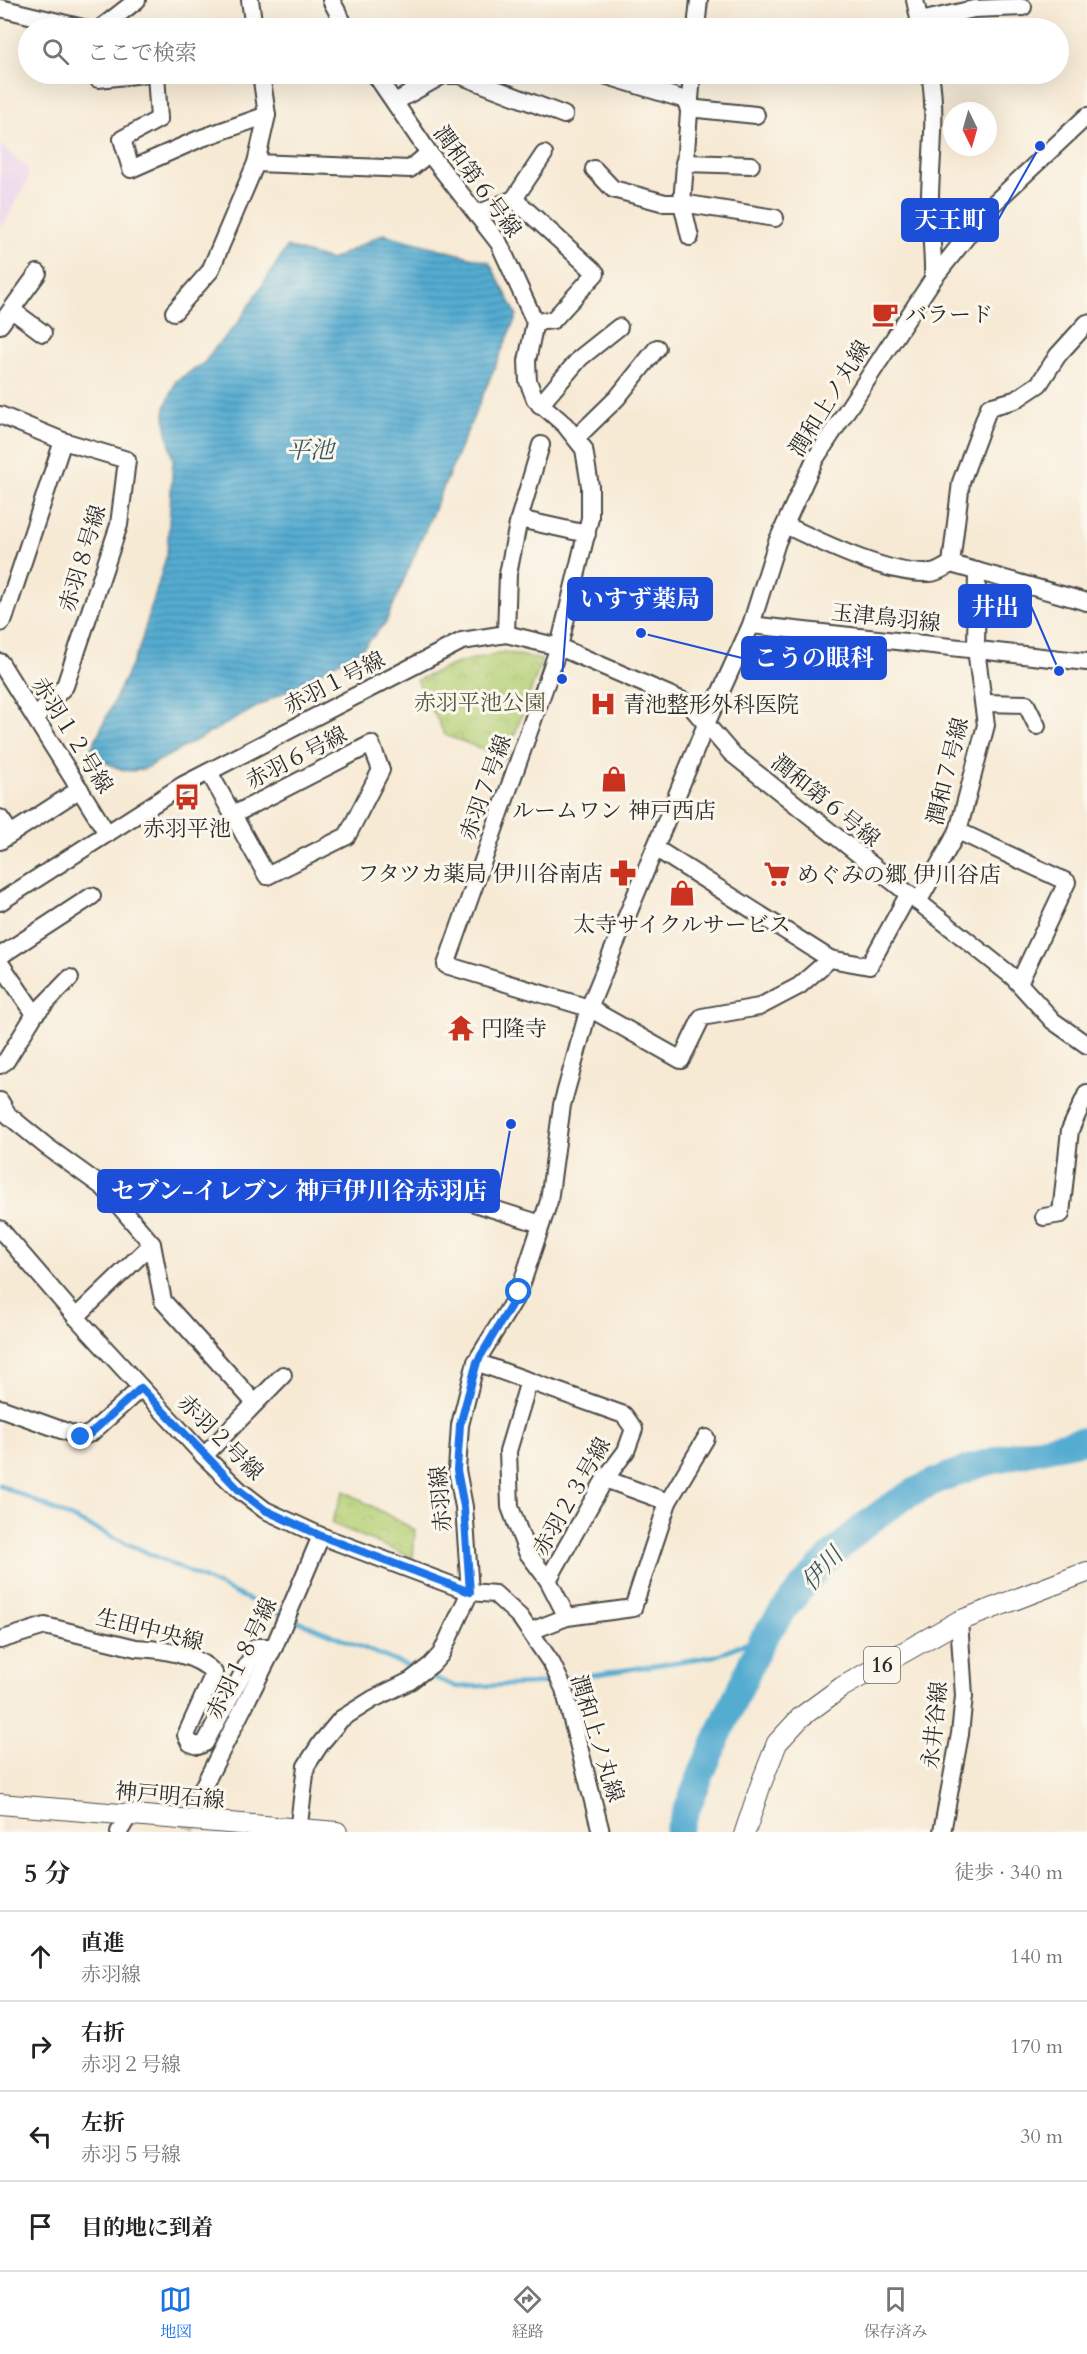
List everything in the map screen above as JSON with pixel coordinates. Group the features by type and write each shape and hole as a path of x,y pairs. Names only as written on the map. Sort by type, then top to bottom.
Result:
{"main road":[{"name":"16","path":"745,1832 777,1743 801,1718 842,1687 959,1621 1087,1572"},
{"name":"神戸明石線","path":"0,1804 124,1824 337,1832"}],"street":[{"path":"114,18 137,0"},
{"path":"250,0 253,18"},
{"path":"331,0 341,18"},
{"path":"915,0 919,18"},
{"path":"696,18 697,1"},
{"path":"0,8 42,18"},
{"path":"944,18 974,9 1023,8"},
{"path":"157,84 159,119 122,139 131,169 199,139 267,115"},
{"path":"174,312 210,271 256,163 267,115 262,84"},
{"name":"潤和第６号線","path":"382,84 429,153 499,243 535,322"},
{"path":"395,102 427,84"},
{"path":"483,84 564,115"},
{"path":"630,84 688,104 756,114"},
{"path":"690,237 682,203 691,84"},
{"path":"930,84 932,148 929,198 934,258 933,279"},
{"name":"潤和上ノ丸線","path":"655,848 707,722 751,625 777,542 815,459 933,279 990,206 1087,116"},
{"path":"256,163 410,169 429,153"},
{"path":"477,214 514,199 544,154"},
{"path":"684,164 751,165"},
{"path":"594,169 613,189 664,203 682,203 775,218"},
{"path":"514,199 596,273 554,320 535,322 527,361 528,381 540,405 565,425 576,438 617,398 657,348"},
{"path":"0,326 38,273"},
{"path":"12,310 43,333"},
{"path":"951,564 961,482 989,407 1016,400 1039,384 1058,355 1087,323"},
{"path":"540,405 580,358 619,327"},
{"name":"赤羽８号線","path":"0,415 63,441 127,460 119,525 65,686 36,717"},
{"name":"赤羽７号線","path":"576,438 584,449 590,486 587,534 559,647 446,965 589,1008"},
{"path":"0,623 4,619 63,441"},
{"path":"506,634 508,573 519,519 541,445"},
{"path":"519,519 587,534"},
{"path":"784,525 837,550 892,568 932,574 951,564 1087,602"},
{"name":"潤和７号線","path":"830,958 869,966 958,831 986,724 976,650 977,571"},
{"name":"玉津鳥羽線","path":"751,625 1087,662"},
{"name":"赤羽１号線","path":"0,902 183,785 462,641 506,634 559,647 688,703 707,722"},
{"name":"赤羽１２号線","path":"0,662 107,833"},
{"path":"984,703 1026,704 1037,726"},
{"name":"潤和第６号線","path":"707,722 731,753 1019,983 1053,1021 1087,1045"},
{"name":"赤羽６号線","path":"209,772 267,876 347,836 381,770 371,744 233,815"},
{"path":"0,818 5,837 80,789"},
{"path":"958,831 1067,882 1019,983"},
{"path":"589,1008 681,1060 702,1017 759,1007 799,986 830,958 655,848"},
{"name":"赤羽線","path":"298,1830 306,1766 321,1743 341,1719 422,1672 441,1654 470,1592 464,1507 457,1470 460,1425 477,1362 519,1292 549,1201 562,1105 589,1008 655,848"},
{"path":"35,1014 1,964 92,896"},
{"path":"0,1065 6,1061 35,1014 70,978"},
{"path":"1044,1217 1061,1214 1070,1130 1087,1093"},
{"path":"0,1101 8,1115 104,1188 152,1244 163,1302 255,1403"},
{"path":"452,1196 541,1224"},
{"name":"赤羽２号線","path":"0,1228 76,1317 204,1456 239,1490 265,1510 321,1536 470,1592"},
{"path":"76,1317 152,1244"},
{"name":"赤羽２３号線","path":"477,1362 624,1415 634,1429 626,1451 605,1479 548,1580"},
{"path":"204,1456 283,1375"},
{"path":"529,1381 508,1451 510,1507 527,1552 548,1580 567,1617"},
{"path":"0,1408 81,1437 91,1433 141,1388"},
{"path":"531,1631 567,1617 633,1608 668,1502 706,1438"},
{"path":"605,1479 668,1502"},
{"name":"赤羽１８号線","path":"198,1797 274,1647 321,1536"},
{"name":"潤和上ノ丸線","path":"470,1592 495,1594 520,1617 552,1664 564,1689 601,1832"},
{"name":"永井谷線","path":"942,1832 960,1734 964,1696 959,1621"},
{"name":"生田中央線","path":"0,1640 45,1626 189,1658 207,1666 214,1673 186,1735 190,1743 198,1746 205,1743 258,1647 274,1647"}],"shaded area":[{"path":"0,145 27,167 29,178 0,231"}],"green space":[{"name":"赤羽平池公園","path":"504,652 542,660 506,758 445,735 417,680 458,663"},
{"path":"344,1491 415,1530 413,1558 331,1523"}],"water":[{"name":"平池","path":"383,234 489,262 517,315 386,622 362,649 146,768 131,771 110,765 89,753 139,649 167,554 173,460 166,427 165,408 176,381 205,362 238,323 287,247 331,260"}],"waterway":[{"name":"伊川","path":"678,1832 708,1758 759,1646 798,1592 834,1553 853,1535 895,1503 957,1472 1000,1459 1087,1440"},
{"path":"0,1485 276,1612 417,1670"},
{"path":"425,1674 457,1687 534,1684 715,1656 766,1635"}],"tunnel":[{"path":"184,1832 198,1797"}],"place":[{"name":"天王町","path":"1040,146"},
{"name":"バラード","path":"885,314"},
{"name":"こうの眼科","path":"641,633"},
{"name":"井出","path":"1059,671"},
{"name":"いすず薬局","path":"562,679"},
{"name":"青池整形外科医院","path":"603,704"},
{"name":"ルームワン 神戸西店","path":"614,779"},
{"name":"赤羽平池","path":"187,797"},
{"name":"フタツカ薬局 伊川谷南店","path":"623,873"},
{"name":"めぐみの郷 伊川谷店","path":"777,874"},
{"name":"太寺サイクルサービス","path":"682,893"},
{"name":"円隆寺","path":"461,1028"},
{"name":"セブン-イレブン 神戸伊川谷赤羽店","path":"511,1124"}],"route":[{"path":"81,1437 91,1433 141,1388 204,1456 239,1490 265,1510 321,1536 470,1592 464,1507 457,1470 460,1425 477,1362 519,1292"}]}
